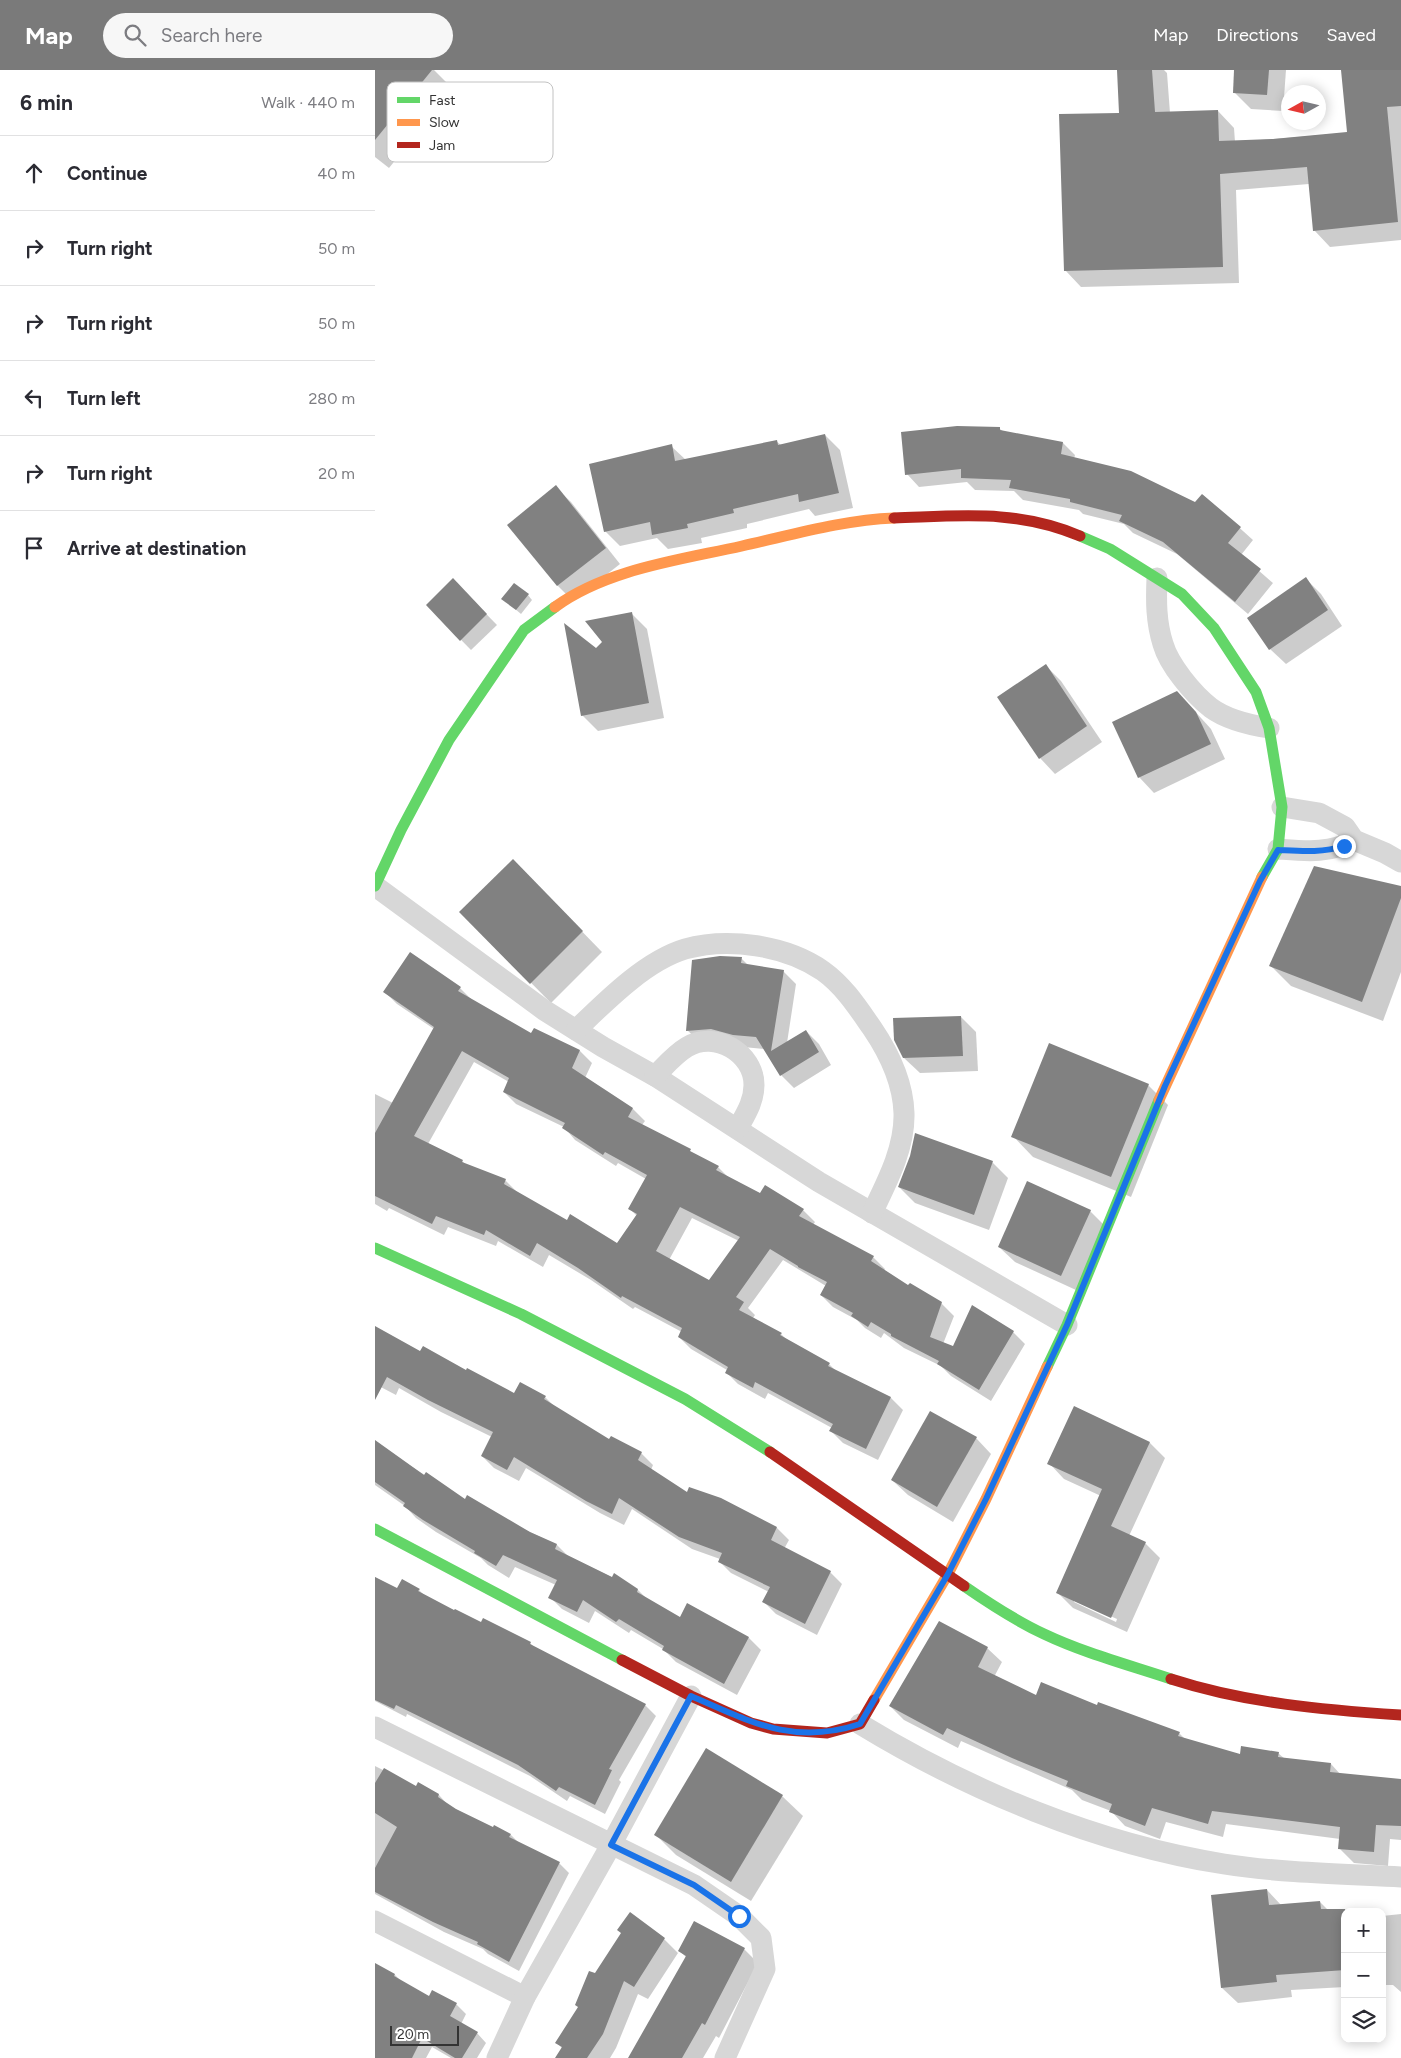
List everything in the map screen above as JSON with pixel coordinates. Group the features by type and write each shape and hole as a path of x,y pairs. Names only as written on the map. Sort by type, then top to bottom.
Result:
{"street":[{"path":"375,1529 691,1696 751,1723 795,1732 827,1733 860,1724 948,1574 986,1499 1067,1325 1165,1086 1260,881 1278,850 1282,806 1269,728 1256,692 1242,669 1214,628 1182,594 1110,549 1066,530 1008,516 978,514 868,519 689,557 621,574 566,599 524,630 449,740 401,830 375,886 536,1004 576,1030 655,1076 819,1182 1067,1325"},
{"path":"1157,578 1157,613 1163,645 1177,671 1212,708 1251,725 1269,728"},
{"path":"1282,806 1319,813 1345,827 1354,840 1401,862"},
{"path":"1278,850 1312,851 1334,849 1354,840"},
{"path":"576,1030 616,992 648,967 683,950 713,943 754,946 795,955 823,972 850,996 881,1042 899,1082 904,1113 899,1150 888,1181 873,1213"},
{"path":"655,1076 688,1046 709,1040 741,1052 751,1068 754,1085 751,1104 738,1128"},
{"path":"375,1248 521,1314 685,1399 789,1464 995,1608 1044,1634 1088,1652 1190,1685 1257,1700 1351,1712 1401,1715"},
{"path":"497,2058 525,1997 611,1845 691,1696"},
{"path":"860,1724 945,1772 1008,1799 1078,1828 1159,1852 1256,1869 1401,1877"},
{"path":"375,1728 694,1885 739,1916 761,1938 765,1969 725,2058"},
{"path":"375,1921 525,1997"}],"building":[{"path":"375,70 432,70 422,82 387,82 387,125 375,140"},
{"path":"1117,70 1152,70 1155,112 1218,110 1219,141 1273,139 1347,132 1341,70 1401,70 1401,106 1387,107 1398,222 1313,231 1307,167 1220,174 1223,267 1064,271 1059,114 1119,113"},
{"path":"1234,70 1269,70 1267,95 1233,93"},
{"path":"957,426 1000,427 1000,430 1063,442 1061,454 1131,471 1195,502 1202,494 1241,527 1228,543 1261,569 1235,602 1163,542 1119,521 1122,515 1070,502 1070,499 1009,488 1011,480 961,478 961,469 905,475 901,432"},
{"path":"825,434 839,493 799,502 798,494 733,509 734,513 687,524 688,528 652,535 650,522 604,532 589,464 672,444 675,461 777,440 778,445"},
{"path":"556,485 606,548 557,586 507,525"},
{"path":"1306,577 1328,610 1269,650 1247,618"},
{"path":"453,578 487,614 460,641 426,605"},
{"path":"514,583 529,594 516,610 501,599"},
{"path":"632,612 649,703 581,716 564,623 596,648 602,642 585,621"},
{"path":"1046,664 1087,726 1039,759 997,697"},
{"path":"1177,691 1196,712 1211,744 1138,778 1112,722"},
{"path":"513,859 583,931 530,984 459,912"},
{"path":"1314,866 1401,886 1401,898 1362,1002 1269,966"},
{"path":"410,952 461,987 458,991 531,1033 534,1028 580,1050 572,1068 633,1108 628,1117 691,1149 690,1151 719,1166 716,1170 760,1193 765,1185 804,1209 799,1216 874,1256 871,1261 908,1285 910,1283 942,1302 930,1337 953,1346 972,1305 1014,1331 979,1390 937,1364 939,1361 891,1336 891,1334 871,1322 868,1327 851,1316 853,1313 820,1295 827,1282 798,1267 770,1249 736,1297 744,1302 739,1310 782,1333 780,1335 830,1363 828,1366 891,1397 866,1449 829,1431 833,1424 755,1382 753,1388 725,1373 728,1367 678,1337 682,1328 622,1296 621,1298 578,1268 537,1243 530,1256 486,1230 484,1235 436,1216 432,1224 375,1196 375,1133 434,1027 383,992","holes":["462,1051 509,1078 503,1092 565,1123 562,1128 603,1155 605,1152 647,1175 628,1209 637,1214 617,1243 570,1214 567,1220 504,1184 506,1179 462,1162 463,1160 414,1136","680,1207 740,1237 709,1280 656,1251"]},
{"path":"720,956 742,957 741,963 784,970 771,1051 806,1030 819,1052 780,1076 756,1037 733,1035 711,1029 686,1031 692,960"},
{"path":"961,1016 963,1056 903,1058 894,1040 893,1018"},
{"path":"1049,1043 1149,1084 1111,1177 1011,1137"},
{"path":"915,1133 993,1161 974,1215 898,1187 910,1156"},
{"path":"1027,1181 1091,1210 1061,1276 998,1247"},
{"path":"375,1326 420,1351 423,1346 466,1370 467,1368 514,1393 520,1382 546,1396 544,1399 609,1439 611,1436 642,1452 638,1460 687,1492 689,1487 721,1498 777,1527 771,1540 831,1571 805,1624 762,1602 770,1587 718,1562 722,1553 679,1537 619,1498 612,1514 586,1501 514,1457 507,1470 481,1456 493,1432 428,1400 387,1377 375,1400"},
{"path":"1074,1406 1150,1442 1111,1526 1146,1542 1111,1618 1056,1593 1102,1489 1047,1464"},
{"path":"930,1411 977,1437 937,1507 891,1480"},
{"path":"375,1440 424,1475 426,1472 465,1499 467,1495 530,1532 557,1544 555,1549 612,1577 614,1573 638,1589 637,1592 680,1617 687,1603 749,1637 724,1684 662,1650 664,1646 619,1619 616,1622 583,1600 577,1612 548,1598 557,1580 503,1555 496,1566 423,1520 403,1506 405,1503 375,1482"},
{"path":"375,1577 397,1588 402,1579 420,1589 418,1591 454,1610 481,1622 483,1618 646,1704 609,1769 612,1770 595,1805 559,1787 556,1791 518,1765 396,1705 394,1709 375,1700"},
{"path":"939,1621 988,1647 978,1667 1036,1695 1041,1682 1097,1705 1098,1702 1180,1732 1178,1736 1240,1754 1241,1746 1279,1752 1278,1757 1331,1763 1330,1772 1401,1779 1401,1826 1376,1825 1374,1852 1338,1849 1340,1827 1212,1811 1208,1824 1152,1808 1145,1826 1109,1812 1112,1804 1066,1786 1068,1781 947,1728 943,1735 889,1706"},
{"path":"706,1748 783,1795 731,1882 654,1835"},
{"path":"384,1768 416,1786 418,1782 439,1794 438,1797 456,1809 493,1827 494,1825 511,1834 509,1837 560,1862 509,1962 477,1944 478,1942 433,1922 375,1892 375,1868 397,1827 375,1813 375,1783"},
{"path":"1267,1889 1269,1905 1320,1901 1321,1909 1341,1909 1341,1970 1276,1975 1277,1982 1221,1988 1211,1895"},
{"path":"630,1912 665,1938 634,1987 624,1981 603,2034 587,2058 555,2058 562,2047 555,2043 578,2007 575,2005 589,1971 595,1973 621,1933 617,1930"},
{"path":"694,1921 745,1948 705,2025 702,2023 682,2058 628,2058 686,1956 678,1951"},
{"path":"375,1963 429,1996 432,1990 457,2003 450,2016 478,2032 462,2058 455,2058 422,2038 412,2058 375,2058"}],"traffic: fast":[{"path":"1080,536 1110,549 1182,594 1214,628 1256,692 1269,728 1282,807 1278,849 1262,877"},
{"path":"375,886 401,830 449,740 524,630 555,607"},
{"path":"1047,1367 1067,1325 1159,1100"},
{"path":"375,1248 521,1314 685,1399 770,1452"},
{"path":"375,1529 622,1660"},
{"path":"964,1586 1023,1624 1059,1641 1171,1679"}],"traffic: slow":[{"path":"555,607 597,583 669,561 837,525 894,518"},
{"path":"1159,1100 1262,877"},
{"path":"874,1700 948,1574 986,1499 1047,1367"}],"traffic: jam":[{"path":"894,518 965,516 1011,518 1057,527 1080,536"},
{"path":"770,1452 964,1586"},
{"path":"622,1660 691,1696 751,1723 773,1729 827,1733 860,1724 874,1700"},
{"path":"1171,1679 1256,1700 1314,1708 1401,1715"}],"route":[{"path":"739,1916 694,1885 611,1845 691,1696 751,1723 773,1729 827,1733 860,1724 948,1574 986,1499 1067,1325 1165,1086 1260,881 1278,850 1312,851 1344,846"}]}
